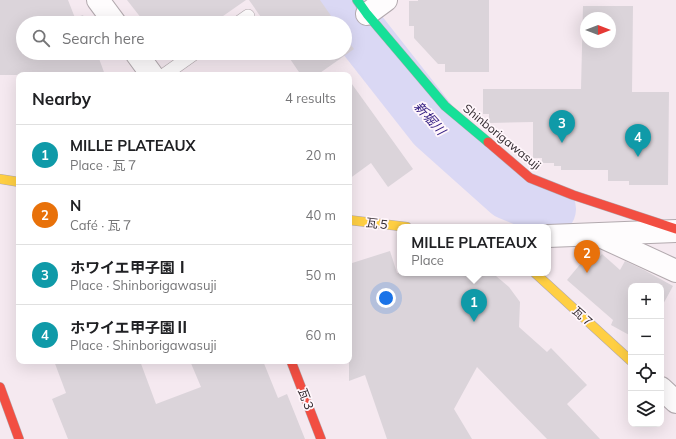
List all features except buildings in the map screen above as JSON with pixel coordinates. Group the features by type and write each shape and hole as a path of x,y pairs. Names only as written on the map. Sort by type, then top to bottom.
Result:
{"street":[{"path":"98,0 109,16"},
{"path":"362,7 386,0"},
{"name":"Shinborigawasuji","path":"362,7 445,106 530,178 573,195 676,230"},
{"path":"141,60 150,72"},
{"path":"0,180 16,182"},
{"name":"瓦５","path":"352,220 397,226"},
{"path":"551,236 676,230"},
{"path":"595,234 676,271"},
{"name":"瓦７","path":"538,276 628,357"},
{"name":"瓦３","path":"292,364 321,439"},
{"path":"0,387 20,439"},
{"path":"664,391 676,402"}],"lane":[{"path":"168,72 185,60"}],"waterway":[{"name":"新堀川","path":"335,0 348,16"},
{"name":"新堀川","path":"352,22 434,126 509,193 549,209"}],"traffic: fast":[{"path":"357,0 367,14 445,106 488,142"}],"traffic: slow":[{"path":"0,179 16,182"},
{"path":"352,220 397,226"},
{"path":"538,276 628,358"}],"traffic: jam":[{"path":"488,142 530,178 573,195 676,229"},
{"path":"292,364 321,439"},
{"path":"0,387 19,439"}],"place":[{"name":"ホワイエ甲子園Ⅰ","path":"562,143"},
{"name":"ホワイエ甲子園Ⅱ","path":"638,157"},
{"name":"N","path":"587,273"},
{"name":"MILLE PLATEAUX","path":"474,322"}]}
